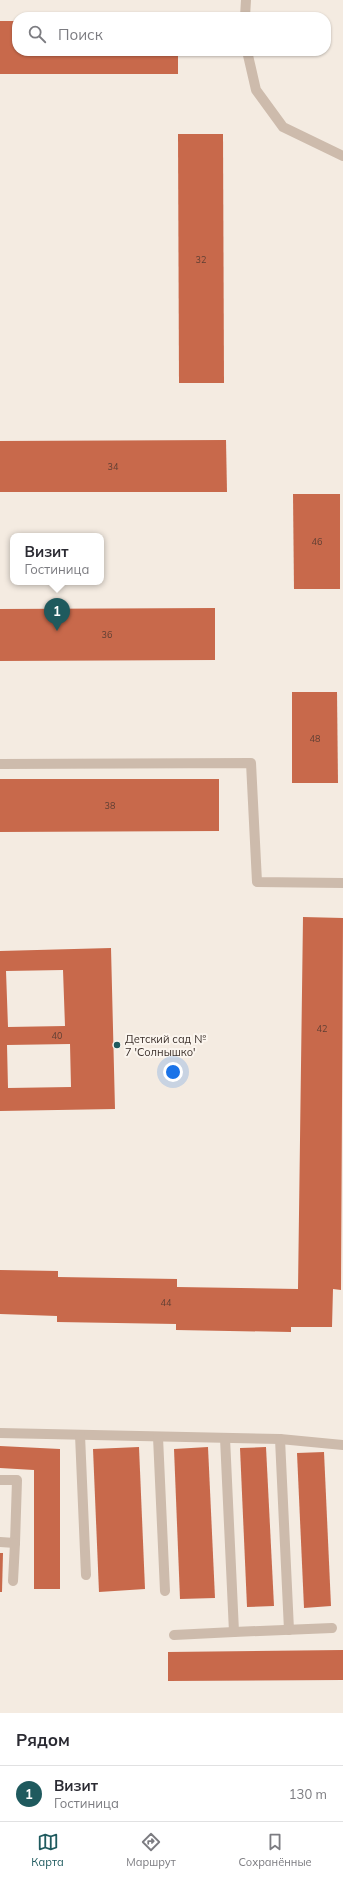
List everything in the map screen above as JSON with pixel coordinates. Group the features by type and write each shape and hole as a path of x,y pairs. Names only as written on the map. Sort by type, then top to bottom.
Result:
{"street":[{"path":"245,12 246,0"},
{"path":"248,56 256,90 283,127 343,156"},
{"path":"0,764 251,763 257,882 343,883"},
{"path":"0,1433 280,1439 343,1445"},
{"path":"80,1435 86,1574"},
{"path":"158,1437 164,1591"},
{"path":"225,1438 234,1632"},
{"path":"280,1439 289,1630"},
{"path":"0,1480 17,1480 13,1581"},
{"path":"0,1542 15,1543"},
{"path":"174,1635 332,1628"}],"building":[{"path":"0,21 12,21 12,56 178,56 178,74 0,74"},
{"path":"178,134 223,134 224,383 179,383"},
{"path":"226,440 227,492 0,492 0,441"},
{"path":"293,494 340,494 340,589 294,589"},
{"path":"215,608 215,660 0,661 0,609"},
{"path":"292,692 337,692 338,783 292,783"},
{"path":"0,779 219,779 219,831 0,832"},
{"path":"303,917 343,918 341,1290 333,1289 332,1327 291,1327 291,1332 176,1330 176,1324 57,1322 57,1316 0,1314 0,1270 58,1271 58,1277 177,1279 177,1287 298,1289"},
{"path":"111,948 115,1109 0,1111 0,951","holes":["63,970 65,1026 8,1027 6,971","70,1044 71,1087 8,1088 7,1045"]},
{"path":"0,1446 60,1449 60,1589 34,1589 34,1470 0,1468"},
{"path":"139,1447 145,1589 99,1592 93,1449"},
{"path":"208,1447 215,1598 180,1599 174,1449"},
{"path":"266,1447 274,1606 247,1607 240,1448"},
{"path":"324,1452 331,1606 304,1608 297,1453"},
{"path":"0,1553 3,1553 2,1592 0,1592"},
{"path":"343,1650 343,1680 168,1681 168,1652"}],"place":[{"name":"Визит","path":"57,631"},
{"name":"Детский сад № 7 'Солнышко'","path":"117,1045"}]}
